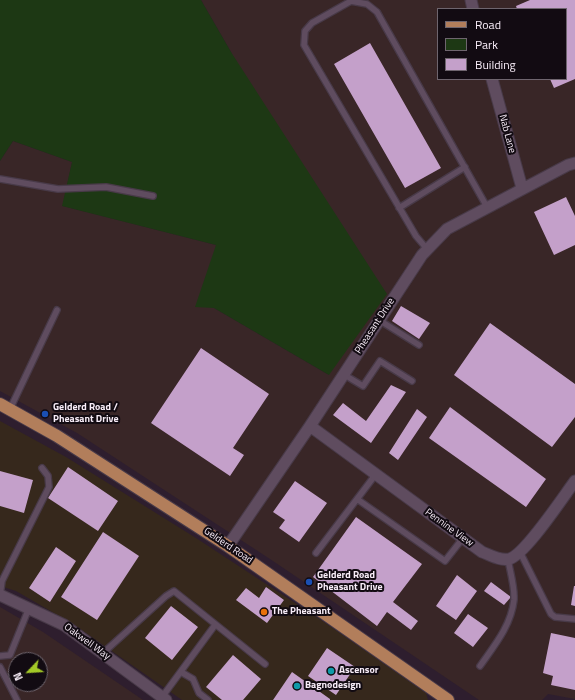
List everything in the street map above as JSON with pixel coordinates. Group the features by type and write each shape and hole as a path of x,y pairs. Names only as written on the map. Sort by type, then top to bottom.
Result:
{"main road":[{"name":"Gelderd Road","path":"5,406 57,436 228,546 448,700"}],"street":[{"name":"Nab Lane","path":"492,80 522,188"},
{"name":"Pheasant Drive","path":"228,546 310,426 427,249 447,229 522,188 575,163"},
{"name":"Pennine View","path":"310,426 482,552 501,559 508,559"},
{"path":"508,559 520,552 530,542 575,481"},
{"name":"Oakwell Way","path":"0,596 64,625 164,698"}],"lane":[{"path":"427,249 416,236 399,208 304,44 305,31 312,23 351,1 367,4 377,12 487,207"},
{"path":"399,208 464,167"},
{"path":"0,179 58,189 106,186 153,196"},
{"path":"5,406 57,310"},
{"path":"379,320 419,345"},
{"path":"343,374 363,386 380,361 412,381"},
{"path":"0,596 2,581 49,487 48,476 42,468"},
{"path":"316,553 376,474"},
{"path":"357,499 445,561 463,538"},
{"path":"520,552 551,614 555,617 575,619"},
{"path":"480,666 503,634 510,617 514,599 508,559"},
{"path":"103,653 166,596 174,591 265,664"},
{"path":"0,656 10,655 29,608"},
{"path":"164,698 215,625"},
{"path":"0,667 17,700"},
{"path":"181,672 193,679 199,693 208,700"}],"shaded area":[{"path":"201,0 575,0 575,699 548,694 542,700 479,700 270,559 77,433 0,391 0,161 13,141 72,162 63,206 216,245 214,308 329,375 231,52"},
{"path":"0,421 66,457 196,538 324,622 426,693 428,700 182,700 73,624 16,591 0,586"},
{"path":"0,607 43,632 143,700 0,700"}],"green space":[{"path":"0,0 201,0 231,52 387,294 329,375 214,308 195,307 216,245 62,206 72,162 13,141 0,161"}],"building":[{"path":"530,0 575,0 575,79 554,88 550,80 567,80 567,8 517,8 516,6"},
{"path":"370,43 441,168 405,188 334,64"},
{"path":"566,197 575,216 575,245 554,255 534,212"},
{"path":"401,306 430,323 419,339 392,321"},
{"path":"490,323 575,384 575,417 552,447 454,375"},
{"path":"201,348 269,394 233,448 244,455 230,476 151,423"},
{"path":"391,385 406,392 371,443 333,415 343,403 366,421"},
{"path":"450,407 546,479 526,507 429,438"},
{"path":"417,409 427,417 398,460 389,453"},
{"path":"68,467 118,501 98,531 48,498"},
{"path":"0,471 33,480 24,513 0,506"},
{"path":"295,481 327,503 299,542 279,528 285,520 273,512"},
{"path":"356,517 422,564 393,602 418,621 411,630 387,612 377,626 313,577"},
{"path":"103,532 139,556 97,620 61,597"},
{"path":"56,547 76,561 50,602 29,588"},
{"path":"457,575 477,591 456,620 436,606"},
{"path":"491,582 511,597 504,605 484,591"},
{"path":"575,586 575,606 571,605"},
{"name":"The Pheasant","path":"266,587 284,600 267,623 236,600 246,588 259,598"},
{"path":"171,606 198,627 172,660 145,638"},
{"path":"468,614 488,628 473,647 454,633"},
{"path":"551,633 575,638 575,690 551,685 553,676 543,673"},
{"name":"Ascensor","path":"327,648 355,667 336,695 308,676"},
{"path":"233,655 261,679 243,700 222,700 206,687"},
{"name":"Bagnodesign","path":"292,672 330,699 330,700 273,700"}],"place":[{"name":"Gelderd Road / Pheasant Drive","path":"45,414"},
{"name":"Gelderd Road Pheasant Drive","path":"309,582"},
{"name":"The Pheasant","path":"264,612"},
{"name":"Ascensor","path":"331,671"},
{"name":"Bagnodesign","path":"297,686"}]}
